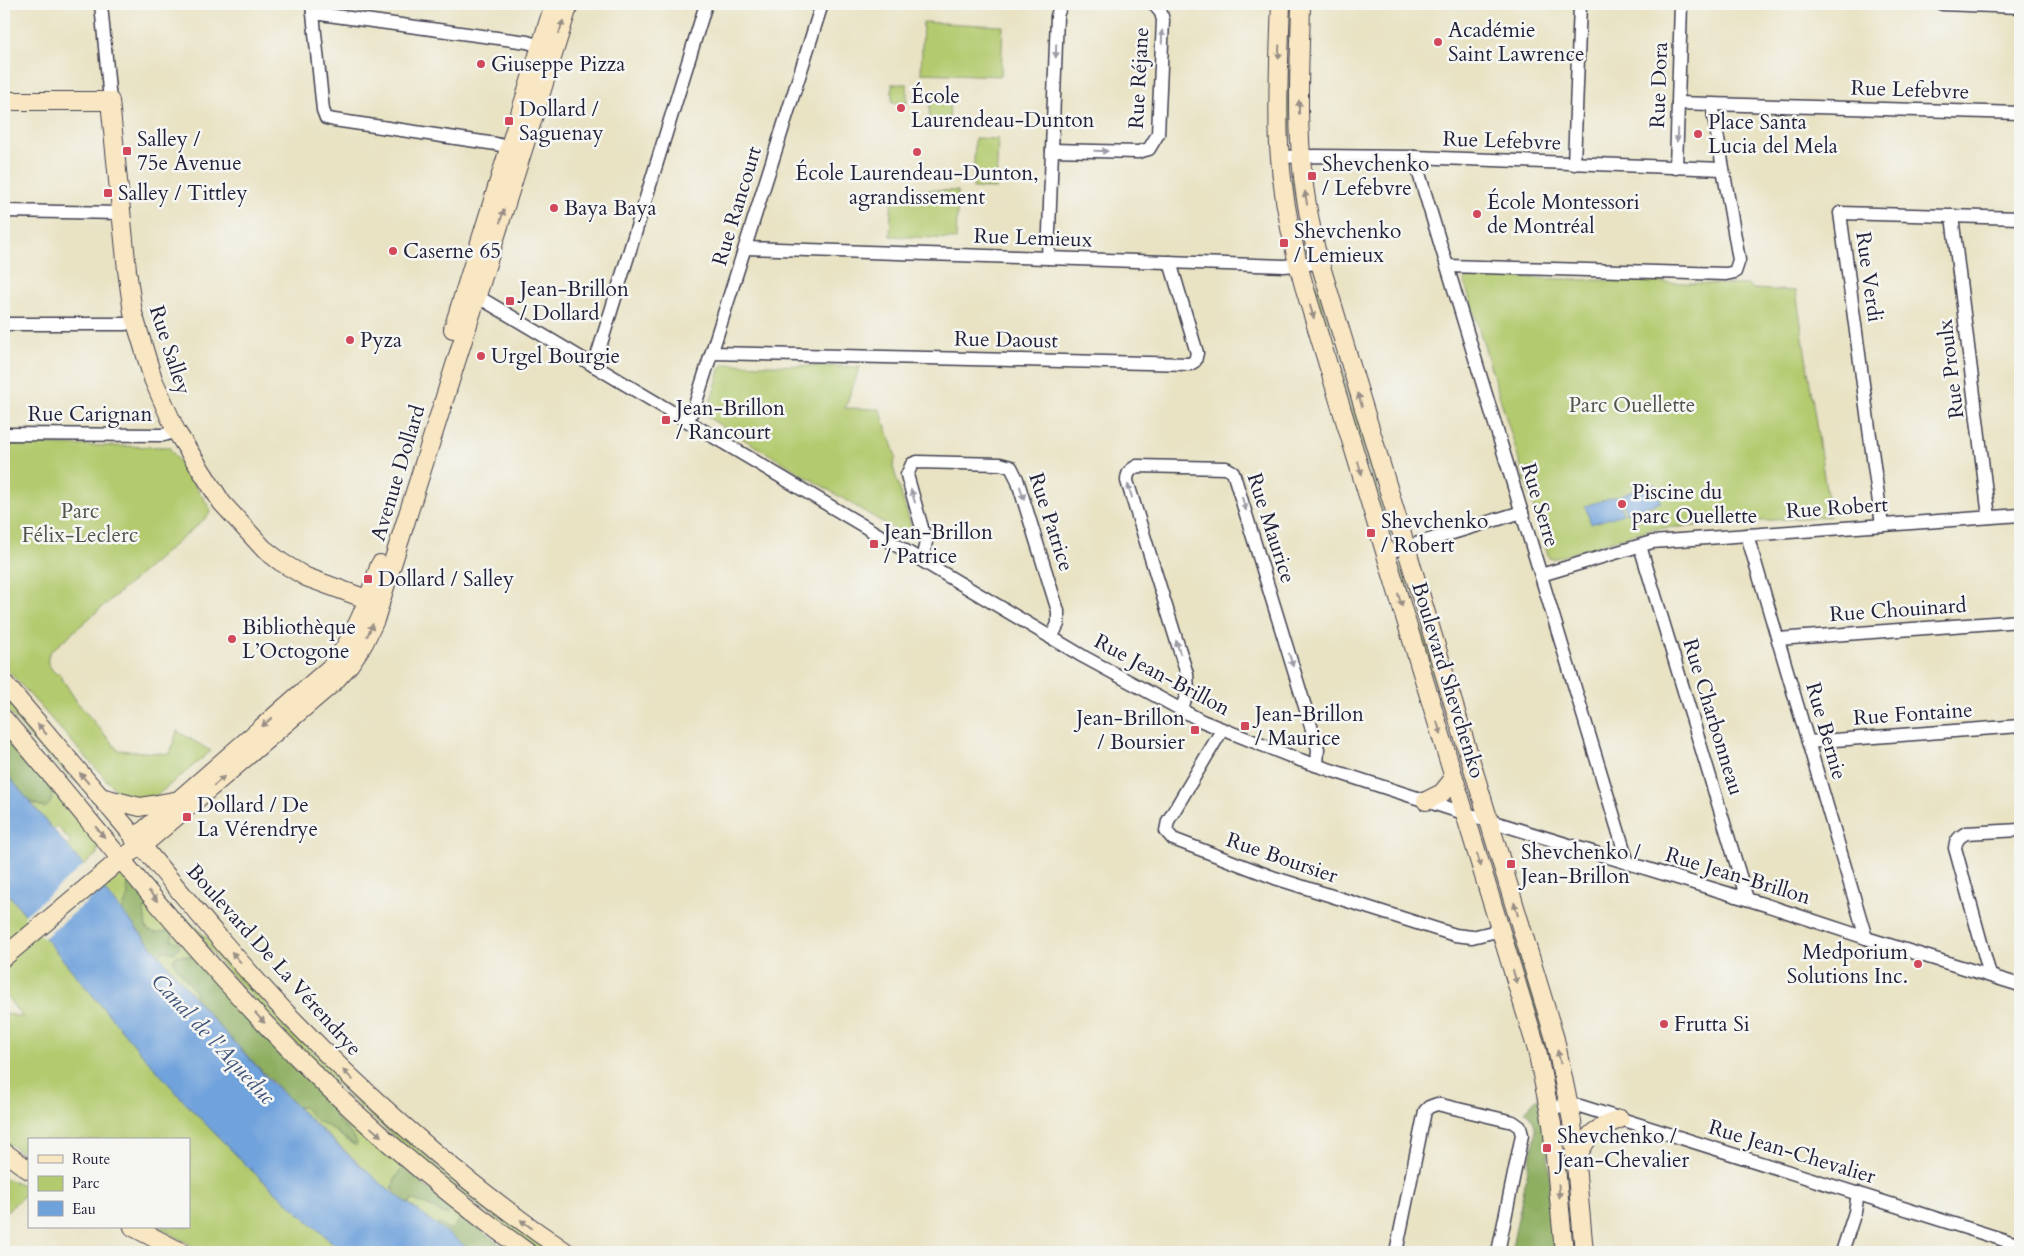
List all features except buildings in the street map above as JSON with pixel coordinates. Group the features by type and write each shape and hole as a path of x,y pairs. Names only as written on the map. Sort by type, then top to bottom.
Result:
{"street":[{"name":"Rue Salley","path":"101,4 129,288 136,322 153,379 176,431 197,467 222,503 264,549 306,577 374,602"},
{"name":"Avenue Dollard","path":"548,48 554,4"},
{"name":"Avenue Dollard","path":"138,842 333,683 350,664 364,643 374,602 548,48 568,4"},
{"path":"594,366 706,4"},
{"name":"Rue Rancourt","path":"688,420 696,405 822,4"},
{"path":"1048,258 1057,16 1061,4"},
{"name":"Rue Réjane","path":"1052,150 1138,152 1149,149 1153,144 1159,127 1163,20 1154,4"},
{"name":"Boulevard Shevchenko","path":"1281,4 1278,108 1280,157 1287,208 1299,266 1534,1039 1550,1108 1557,1164 1564,1252"},
{"name":"Boulevard Shevchenko","path":"1302,4 1299,95 1301,156 1307,204 1319,262 1555,1039 1570,1105 1584,1252"},
{"path":"1574,164 1580,4"},
{"name":"Rue Dora","path":"1676,168 1681,4"},
{"path":"1942,4 2020,7"},
{"path":"516,149 326,118 323,110 312,8 527,42 548,48"},
{"path":"4,101 110,101"},
{"name":"Rue Lefebvre","path":"1678,103 2020,113"},
{"path":"1446,266 1726,274 1736,272 1739,260 1712,105"},
{"name":"Rue Lefebvre","path":"1280,157 1414,158 1722,169"},
{"name":"Rue Serre","path":"1414,158 1628,863"},
{"path":"4,211 121,212"},
{"name":"Rue Verdi","path":"1882,525 1840,213 2020,218"},
{"name":"Rue Proulx","path":"1952,216 1989,517"},
{"name":"Rue Lemieux","path":"745,248 1299,266 1319,262"},
{"name":"Rue Daoust","path":"712,352 1190,364 1196,360 1197,353 1170,262"},
{"name":"Rue Jean-Brillon","path":"471,292 1051,638 1130,684 1222,730 1317,765 1426,801 2020,985"},
{"path":"4,324 124,324 136,322"},
{"name":"Rue Carignan","path":"4,434 164,435 176,431"},
{"name":"Rue Patrice","path":"922,560 926,542 907,474 912,464 917,462 1000,464 1011,467 1018,479 1058,612 1058,621 1051,638"},
{"name":"Rue Maurice","path":"1181,710 1188,692 1187,674 1127,481 1127,474 1131,469 1138,466 1226,468 1233,472 1318,749 1317,765"},
{"path":"1386,553 1522,512"},
{"name":"Rue Robert","path":"1541,575 1652,542 2020,515"},
{"name":"Rue Bernie","path":"1748,535 1866,938"},
{"name":"Rue Charbonneau","path":"1640,546 1747,899"},
{"name":"Avenue Dollard","path":"4,957 122,858 177,800 332,666 374,602"},
{"name":"Rue Chouinard","path":"1778,639 2020,621"},
{"name":"Boulevard De La Vérendrye","path":"4,683 259,984 347,1074 452,1166 566,1252"},
{"path":"4,719 238,995 320,1080 420,1170 527,1252"},
{"name":"Rue Fontaine","path":"1808,742 2020,726"},
{"name":"Rue Boursier","path":"1222,730 1168,821 1166,830 1173,839 1275,878 1455,936 1472,937 1501,930"},
{"path":"1426,801 1442,793 1454,778"},
{"path":"100,797 140,807 177,800"},
{"path":"1990,975 1955,848 1956,842 1959,837 1966,834 2020,830"},
{"path":"1396,1252 1425,1111 1429,1106 1436,1104 1513,1122 1521,1129 1522,1135 1498,1252"},
{"name":"Rue Jean-Chevalier","path":"1550,1108 1570,1105 1620,1119 2020,1245"},
{"path":"1576,1158 1584,1142 1592,1132 1620,1119"},
{"path":"4,1152 28,1169"},
{"path":"4,1166 28,1176"},
{"path":"1842,1252 1855,1212 1858,1194"},
{"path":"135,1228 181,1252"}],"green space":[{"path":"1290,4 1293,4 1290,88 1291,138 1288,139 1287,98"},
{"path":"923,22 1003,26 1001,76 921,73"},
{"path":"892,84 907,84 907,103 892,103"},
{"path":"930,91 950,92 949,128 929,127"},
{"path":"975,138 998,139 996,189 973,188"},
{"path":"1290,171 1294,171 1307,249 1304,250"},
{"path":"892,189 958,191 956,239 890,236"},
{"name":"Parc Ouellette","path":"1468,276 1748,285 1752,289 1796,291 1830,516 1651,529 1553,559 1549,558 1464,280"},
{"path":"1312,283 1316,283 1392,534 1389,535"},
{"path":"725,364 860,367 845,408 880,409 896,457 893,467 913,533 911,536 907,537 707,417 721,367"},
{"name":"Parc Félix-Leclerc","path":"4,444 169,447 210,508 208,516 50,652 48,659 50,666 56,674 58,672 77,702 118,750 170,754 177,731 211,751 155,797 142,800 118,793 4,666"},
{"path":"1402,565 1456,742 1440,701 1398,566"},
{"path":"4,696 77,783 40,749 4,706"},
{"path":"4,731 50,787 52,799 45,808 29,801 4,771"},
{"path":"49,785 97,844 97,854 83,866 67,846 71,842 57,826 53,829 29,801 39,806 52,800"},
{"path":"120,875 133,885 127,887 128,896 122,911 103,889"},
{"path":"127,884 133,885 148,903 144,910 146,928 154,933 170,930 173,933 171,939 179,943 180,946 174,953 165,951 160,956 122,911 128,896"},
{"path":"4,889 130,1040 182,1098 248,1167 343,1252 204,1252 160,1228 190,1228 190,1138 28,1138 28,1156 4,1141 4,1012 23,1018 4,993"},
{"path":"1496,890 1498,890 1523,961 1557,1081 1554,1081 1541,1031"},
{"path":"148,903 170,930 154,933 146,928 144,910"},
{"path":"182,915 212,942 287,1027 442,1170 552,1252 541,1252 523,1240 435,1172 348,1096 234,978"},
{"path":"173,933 194,957 184,955 174,958 174,962 194,990 196,999 160,956 165,951 174,952 180,946 171,939"},
{"path":"178,955 194,957 266,1038 337,1108 334,1117 348,1130 357,1143 356,1146 331,1128 317,1121 303,1107 297,1107 232,1040 196,999 194,990 174,963 174,958"},
{"path":"1538,1097 1548,1155 1555,1252 1511,1252 1536,1130 1533,1120 1525,1111"},
{"path":"297,1107 303,1107 317,1121 331,1128 353,1145 357,1143 348,1130 334,1117 337,1108 403,1167 394,1182 393,1192 379,1182"},
{"path":"1562,1127 1565,1127 1576,1252 1572,1252"},
{"path":"403,1167 453,1209 447,1215 418,1202 411,1200 408,1205 402,1200 395,1192 394,1184"},
{"path":"4,1178 28,1187 28,1192 4,1214"},
{"path":"411,1200 416,1200 447,1215 453,1209 467,1220 460,1220 451,1230 439,1224 435,1225 408,1205"},
{"path":"460,1220 467,1220 511,1252 473,1252 435,1225 439,1224 451,1230"}],"water":[{"path":"1655,484 1661,502 1626,513 1620,495"},
{"path":"1617,496 1623,514 1591,524 1585,506"},
{"name":"Canal de l'Aqueduc","path":"4,771 210,1016 270,1081 379,1182 473,1252 343,1252 248,1167 189,1107 130,1040 4,889"}],"pier":[{"path":"85,864 105,887 43,939 24,916"}],"place":[{"name":"Académie Saint Lawrence","path":"1438,42"},
{"name":"Giuseppe Pizza","path":"481,64"},
{"name":"École Laurendeau-Dunton","path":"901,108"},
{"name":"Dollard / Saguenay","path":"509,121"},
{"name":"Place Santa Lucia del Mela","path":"1698,134"},
{"name":"Salley / 75e Avenue","path":"127,151"},
{"name":"École Laurendeau-Dunton, agrandissement","path":"917,152"},
{"name":"Shevchenko / Lefebvre","path":"1312,176"},
{"name":"Salley / Tittley","path":"108,193"},
{"name":"Baya Baya","path":"554,208"},
{"name":"École Montessori de Montréal","path":"1477,214"},
{"name":"Shevchenko / Lemieux","path":"1284,243"},
{"name":"Caserne 65","path":"393,251"},
{"name":"Jean-Brillon / Dollard","path":"510,301"},
{"name":"Pyza","path":"350,340"},
{"name":"Urgel Bourgie","path":"481,356"},
{"name":"Jean-Brillon / Rancourt","path":"666,420"},
{"name":"Piscine du parc Ouellette","path":"1622,504"},
{"name":"Shevchenko / Robert","path":"1371,533"},
{"name":"Jean-Brillon / Patrice","path":"874,544"},
{"name":"Dollard / Salley","path":"368,579"},
{"name":"Bibliothèque L’Octogone","path":"232,639"},
{"name":"Jean-Brillon / Maurice","path":"1245,726"},
{"name":"Jean-Brillon / Boursier","path":"1195,730"},
{"name":"Dollard / De La Vérendrye","path":"187,817"},
{"name":"Shevchenko / Jean-Brillon","path":"1511,864"},
{"name":"Medporium Solutions Inc.","path":"1918,964"},
{"name":"Frutta Si","path":"1664,1024"},
{"name":"Shevchenko / Jean-Chevalier","path":"1547,1148"}]}
